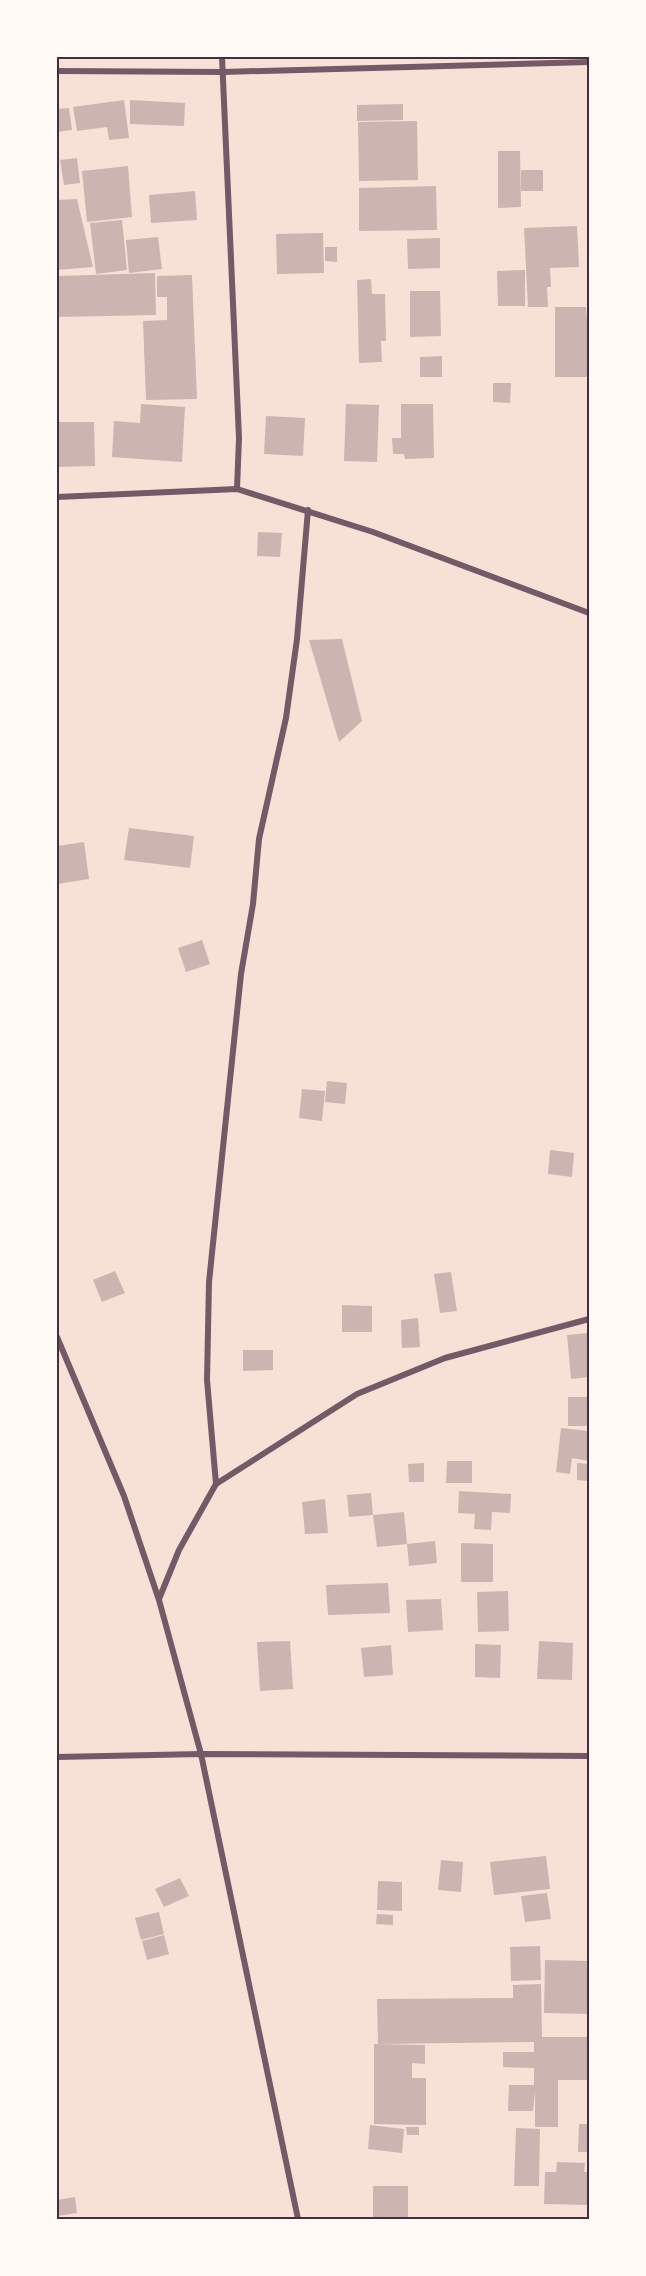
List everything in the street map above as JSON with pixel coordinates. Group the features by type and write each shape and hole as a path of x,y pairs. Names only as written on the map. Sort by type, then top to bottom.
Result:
{"street":[{"path":"222,57 239,438 237,489"},
{"path":"57,71 223,72 589,62"},
{"path":"57,497 237,489 373,531 589,613"},
{"path":"216,1484 207,1380 209,1282 241,974 259,839 286,718 297,639 308,510"},
{"path":"159,1600 179,1550 216,1484 357,1394 445,1358 589,1319"},
{"path":"57,1337 124,1496 159,1600 201,1754 298,2219"},
{"path":"57,1757 201,1754 589,1756"}],"building":[{"path":"124,100 129,138 109,140 107,127 77,131 73,107"},
{"path":"130,100 185,103 184,126 130,124"},
{"path":"403,104 403,120 357,121 357,105"},
{"path":"69,108 72,130 57,132 57,109"},
{"path":"417,121 418,180 359,181 358,122"},
{"path":"498,151 520,151 521,207 498,208"},
{"path":"77,158 80,183 64,185 60,160"},
{"path":"128,166 132,217 87,222 82,171"},
{"path":"521,170 543,170 543,191 521,191"},
{"path":"436,186 437,230 359,231 359,188"},
{"path":"195,191 197,220 151,223 149,195"},
{"path":"77,199 93,267 57,270 57,200"},
{"path":"122,220 127,270 96,274 90,223"},
{"path":"577,226 579,267 550,268 551,287 547,287 548,307 528,307 524,228"},
{"path":"323,233 324,273 277,274 276,234"},
{"path":"158,237 162,269 129,273 126,240"},
{"path":"440,238 440,268 408,269 407,239"},
{"path":"325,247 337,247 337,262 325,261"},
{"path":"525,270 525,306 498,306 497,271"},
{"path":"155,273 156,315 57,317 57,276"},
{"path":"192,275 197,399 146,400 143,321 167,320 167,297 157,297 157,276"},
{"path":"371,279 372,294 385,294 386,341 381,341 382,362 359,363 357,280"},
{"path":"410,291 440,291 441,336 410,337"},
{"path":"555,307 586,307 587,321 589,321 589,377 555,377"},
{"path":"442,356 442,377 420,377 420,357"},
{"path":"493,383 511,383 510,403 493,402"},
{"path":"141,404 185,407 182,462 112,457 114,421 140,423"},
{"path":"346,404 379,405 377,462 344,461"},
{"path":"401,404 433,404 434,458 405,459 404,454 393,454 392,438 401,438"},
{"path":"266,416 305,418 303,456 264,454"},
{"path":"57,422 94,422 95,466 57,467"},
{"path":"258,532 282,533 280,557 257,556"},
{"path":"342,639 362,721 339,742 309,640"},
{"path":"129,828 194,836 190,868 124,860"},
{"path":"84,842 89,879 57,884 57,846"},
{"path":"202,940 210,964 186,972 178,948"},
{"path":"327,1081 347,1083 345,1104 325,1102"},
{"path":"302,1089 325,1091 322,1121 299,1118"},
{"path":"550,1150 574,1153 572,1177 548,1174"},
{"path":"115,1271 125,1293 102,1302 93,1280"},
{"path":"451,1272 457,1311 440,1313 434,1274"},
{"path":"342,1305 372,1306 372,1332 342,1332"},
{"path":"418,1318 420,1347 402,1348 401,1320"},
{"path":"588,1333 589,1377 571,1379 567,1335"},
{"path":"243,1350 273,1350 273,1370 243,1371"},
{"path":"568,1397 589,1397 589,1426 568,1426"},
{"path":"561,1428 589,1431 589,1461 572,1458 570,1474 556,1472"},
{"path":"447,1461 472,1461 472,1483 446,1483"},
{"path":"424,1463 424,1482 409,1482 408,1464"},
{"path":"577,1463 589,1464 589,1481 577,1480"},
{"path":"459,1491 511,1494 510,1513 492,1512 491,1530 474,1529 475,1514 458,1513"},
{"path":"371,1493 373,1515 349,1517 347,1495"},
{"path":"325,1499 328,1533 305,1534 302,1502"},
{"path":"404,1512 407,1544 377,1547 373,1515"},
{"path":"435,1541 437,1563 409,1566 407,1544"},
{"path":"461,1543 493,1544 493,1582 461,1582"},
{"path":"388,1583 390,1613 328,1615 326,1585"},
{"path":"508,1591 509,1631 478,1632 477,1592"},
{"path":"441,1599 443,1630 408,1632 406,1600"},
{"path":"290,1641 293,1689 260,1691 257,1642"},
{"path":"539,1641 573,1643 572,1680 537,1679"},
{"path":"475,1644 501,1645 500,1678 475,1677"},
{"path":"391,1645 393,1675 364,1677 361,1648"},
{"path":"546,1856 550,1889 494,1895 490,1862"},
{"path":"441,1860 463,1862 461,1892 438,1890"},
{"path":"180,1878 189,1896 164,1907 155,1889"},
{"path":"378,1881 402,1882 402,1911 377,1910"},
{"path":"547,1893 551,1919 525,1922 521,1896"},
{"path":"159,1912 164,1934 141,1940 135,1918"},
{"path":"377,1914 393,1915 393,1925 376,1924"},
{"path":"164,1935 169,1954 147,1960 142,1941"},
{"path":"540,1946 541,1980 511,1981 510,1947"},
{"path":"545,1960 589,1961 589,2014 544,2013"},
{"path":"541,1984 542,2037 589,2037 589,2080 558,2080 558,2127 535,2127 535,2091 533,2111 508,2111 509,2085 534,2085 534,2068 503,2067 503,2052 534,2052 534,2042 378,2044 377,1999 513,1998 513,1985"},
{"path":"374,2044 425,2045 425,2064 412,2063 412,2078 426,2078 426,2125 374,2124"},
{"path":"579,2124 589,2124 589,2152 578,2152"},
{"path":"370,2125 404,2129 402,2153 368,2149"},
{"path":"406,2127 419,2127 419,2135 407,2135"},
{"path":"516,2128 540,2129 539,2186 514,2186"},
{"path":"557,2162 585,2163 584,2172 589,2172 589,2205 544,2204 545,2172 556,2172"},
{"path":"373,2186 408,2186 408,2219 373,2219"},
{"path":"75,2197 77,2213 57,2216 57,2200"}]}
